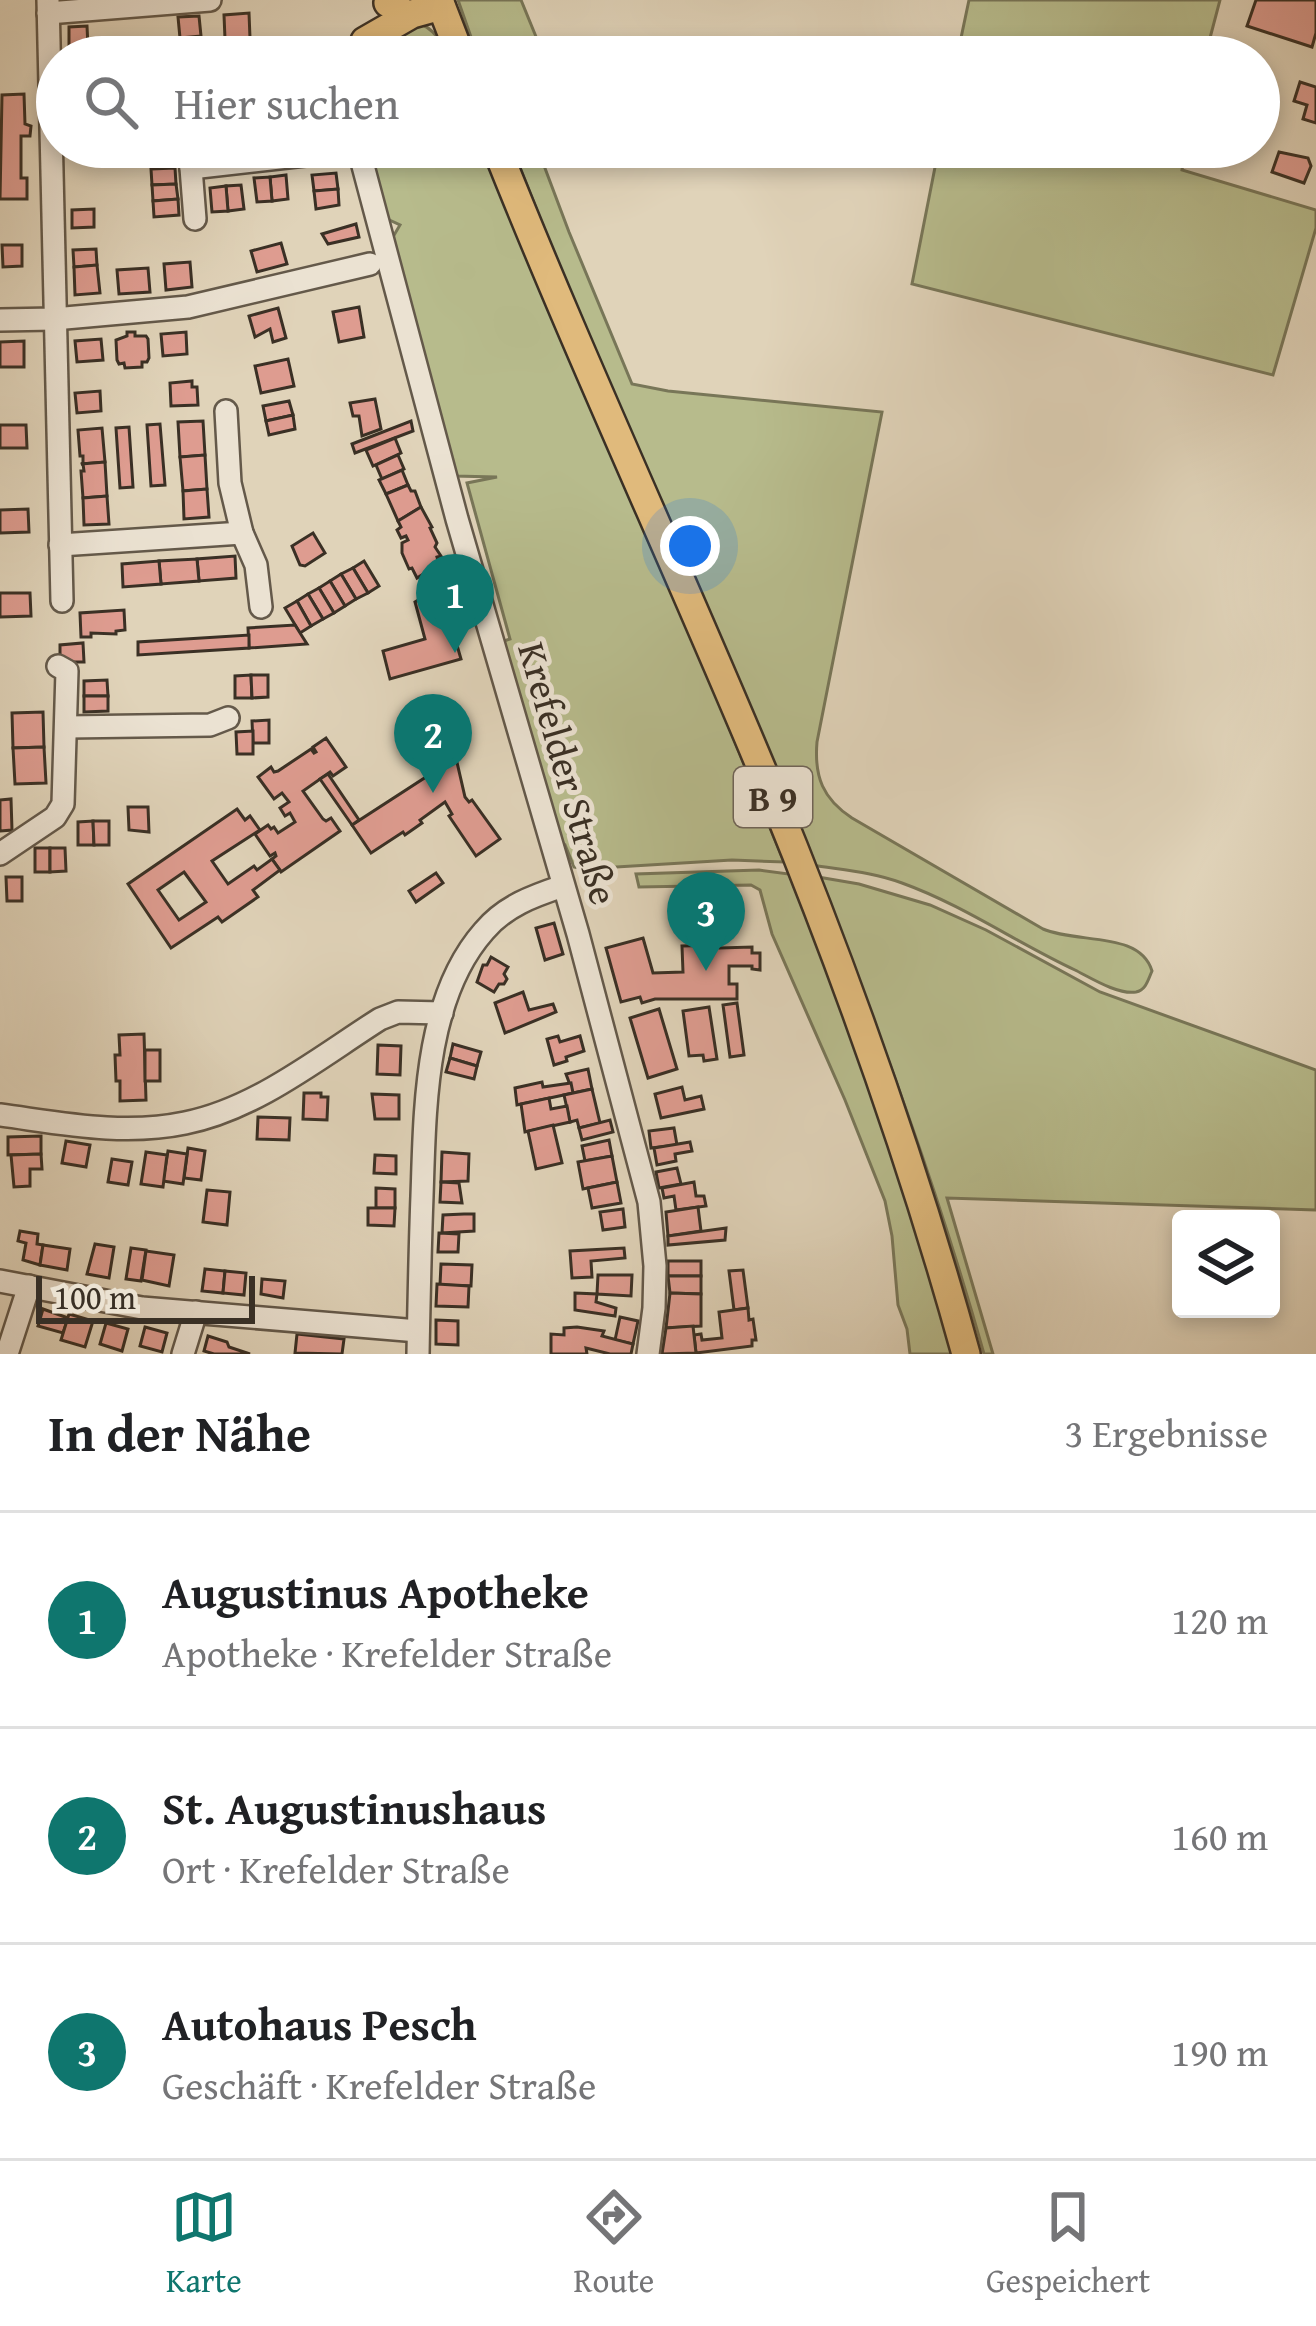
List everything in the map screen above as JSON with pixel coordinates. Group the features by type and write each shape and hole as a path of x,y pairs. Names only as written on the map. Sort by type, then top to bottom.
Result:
{"main road":[{"path":"367,36 373,19 392,1"},
{"path":"381,36 412,14 440,3 453,36"},
{"name":"B 9","path":"504,168 822,921 912,1169 966,1354"}],"street":[{"path":"49,36 48,6 210,0"},
{"path":"51,168 62,601"},
{"path":"192,168 195,219"},
{"name":"Krefelder Straße","path":"363,168 650,1202 655,1287 648,1354"},
{"path":"0,320 188,307 370,264"},
{"path":"226,411 230,483 242,533 256,565 261,608"},
{"path":"60,545 242,533"},
{"path":"0,854 56,818 63,804 67,671 58,667"},
{"path":"67,727 210,725 228,718"},
{"path":"0,1280 142,1308 418,1342 425,1112 442,1013 454,978 485,928 531,896 563,886"},
{"path":"0,1115 96,1128 188,1123 264,1092 380,1019 398,1012 442,1013"},
{"path":"6,1342 28,1286"},
{"path":"183,1354 196,1312"}],"green space":[{"path":"458,0 521,0 536,36 471,36"},
{"path":"969,0 1220,0 1211,36 961,36"},
{"path":"417,22 436,36 394,36"},
{"path":"370,168 490,168 784,862 732,860 583,869 574,867 565,845 557,846 504,641 510,639 467,483 497,477 454,476 390,242 400,225 383,217"},
{"path":"520,168 545,168 632,384 882,412 817,742 822,786 852,818 1043,929 1135,950 1152,971 1142,989 1129,992 1105,985 902,883 812,865"},
{"path":"935,168 1182,168 1316,210 1316,228 1273,375 912,284"},
{"path":"759,870 789,874 843,1008 895,1155 954,1354 910,1354 898,1305 885,1201 772,934 760,890 751,885 639,887 636,874"},
{"path":"818,877 930,905 1100,992 1316,1070 1316,1210 947,1198 993,1354 984,1354 907,1113"}],"building":[{"path":"1256,0 1316,0 1312,47 1247,26"},
{"path":"249,13 250,36 225,36 224,15"},
{"path":"199,16 201,36 180,36 178,17"},
{"path":"87,26 87,36 69,36 69,27"},
{"path":"1300,82 1316,87 1316,123 1303,119 1307,105 1294,101"},
{"path":"24,94 25,124 31,126 30,136 21,136 21,178 27,178 27,199 0,199 2,95"},
{"path":"1280,152 1308,158 1311,166 1304,183 1272,172 1280,168"},
{"path":"175,168 176,184 152,185 151,169"},
{"path":"336,173 338,189 314,191 312,175"},
{"path":"286,175 288,199 272,201 270,177"},
{"path":"270,177 272,201 257,202 254,178"},
{"path":"176,184 178,199 153,201 152,185"},
{"path":"241,185 244,209 228,211 226,186"},
{"path":"226,186 228,211 212,212 210,188"},
{"path":"338,189 339,205 316,209 314,191"},
{"path":"178,199 179,215 154,217 153,201"},
{"path":"94,209 94,227 72,228 72,210"},
{"path":"356,224 359,237 328,244 322,234"},
{"path":"281,243 287,264 257,272 251,251"},
{"path":"2,245 22,245 22,266 3,267"},
{"path":"96,249 97,265 74,267 73,250"},
{"path":"190,262 192,287 166,290 164,264"},
{"path":"97,265 100,293 75,295 74,267"},
{"path":"148,268 150,292 119,294 117,270"},
{"path":"359,307 364,337 339,342 333,312"},
{"path":"278,308 286,338 273,342 270,329 255,337 249,316"},
{"path":"127,332 148,339 149,358 142,367 125,368 117,360 116,340"},
{"path":"186,332 187,354 163,356 161,334"},
{"path":"101,339 103,360 77,362 75,341"},
{"path":"24,341 24,367 0,367 0,342"},
{"path":"288,359 294,386 261,393 255,366"},
{"path":"192,381 198,405 171,406 170,383"},
{"path":"100,391 101,411 77,413 75,393"},
{"path":"375,399 381,429 362,436 359,416 353,416 350,403"},
{"path":"289,401 293,415 266,421 263,406"},
{"path":"293,415 295,429 269,435 266,421"},
{"path":"203,421 205,455 180,457 178,422"},
{"path":"411,421 413,431 355,453 352,444"},
{"path":"160,424 165,485 151,486 147,425"},
{"path":"0,425 26,425 27,448 0,448"},
{"path":"129,427 133,487 120,488 116,428"},
{"path":"102,428 105,462 81,464 78,430"},
{"path":"395,438 401,453 373,466 366,450"},
{"path":"205,455 207,489 183,491 180,457"},
{"path":"398,455 404,469 382,479 376,465"},
{"path":"105,462 107,496 83,498 81,464"},
{"path":"402,470 408,485 386,494 379,480"},
{"path":"408,485 421,507 398,521 386,494"},
{"path":"207,489 209,517 184,519 183,491"},
{"path":"107,496 109,524 84,525 83,498"},
{"path":"421,507 441,556 437,557 439,564 417,578 402,553 402,543 408,540 397,530 401,527 398,521"},
{"path":"28,509 29,532 0,533 0,510"},
{"path":"313,533 325,553 300,565 292,546"},
{"path":"235,556 236,578 199,581 197,559"},
{"path":"197,559 199,581 161,584 159,561"},
{"path":"159,561 161,584 123,587 122,564"},
{"path":"364,561 379,586 368,593 353,568"},
{"path":"353,568 368,593 356,599 341,574"},
{"path":"341,574 356,599 345,606 330,581"},
{"path":"330,581 345,606 334,613 319,588"},
{"path":"440,587 461,659 390,679 383,651 425,639 415,602"},
{"path":"319,588 334,613 323,619 308,594"},
{"path":"0,593 30,593 31,616 0,617"},
{"path":"308,594 323,619 311,626 297,601"},
{"path":"297,601 311,626 300,633 285,608"},
{"path":"124,610 125,630 81,637 80,613"},
{"path":"295,625 307,644 249,648 248,628"},
{"path":"249,635 249,648 138,655 138,642"},
{"path":"83,643 84,662 60,662 60,645"},
{"path":"251,675 252,698 235,698 235,676"},
{"path":"251,675 268,675 268,697 252,698"},
{"path":"107,680 108,696 84,696 84,681"},
{"path":"84,696 108,696 108,711 84,712"},
{"path":"43,712 44,747 13,748 12,713"},
{"path":"269,720 269,743 253,743 252,721"},
{"path":"253,731 253,754 237,754 236,732"},
{"path":"450,732 465,797 500,839 476,856 445,802 405,835 371,853 352,825 429,775 420,739"},
{"path":"326,738 346,767 303,791 323,819 331,818 340,831 281,872 272,859 275,853 270,856 255,834 268,825 278,833 295,822 280,808 289,802 282,793 274,799 258,777 271,767 278,771 311,749 316,752 313,747"},
{"path":"44,747 46,783 15,784 13,748"},
{"path":"328,774 359,820 352,825 320,779"},
{"path":"11,799 12,830 0,831 0,800"},
{"path":"128,807 148,807 149,832 129,830"},
{"path":"237,809 260,830 212,861 228,884 272,859 280,870 253,890 258,897 171,948 128,884","holes":["184,872 206,902 179,920 158,890"]},
{"path":"93,821 94,845 78,845 78,822"},
{"path":"93,821 109,821 109,845 94,845"},
{"path":"35,848 50,848 50,872 35,872"},
{"path":"50,848 65,848 66,871 50,872"},
{"path":"436,873 443,883 416,902 409,891"},
{"path":"6,877 22,877 22,901 7,901"},
{"path":"554,923 563,954 545,960 536,928"},
{"path":"643,938 653,973 683,972 682,946 752,947 752,953 760,953 760,970 729,966 729,984 737,984 737,999 642,1003 640,997 621,1002 606,948"},
{"path":"491,957 508,967 507,979 494,992 477,982"},
{"path":"523,992 529,1010 553,1004 556,1012 505,1033 495,1003"},
{"path":"737,1003 744,1055 730,1057 723,1005"},
{"path":"709,1007 717,1059 704,1061 703,1055 689,1056 683,1011"},
{"path":"659,1009 677,1069 648,1078 630,1018"},
{"path":"144,1034 146,1100 120,1101 115,1055 120,1055 119,1035"},
{"path":"558,1036 560,1042 580,1036 584,1051 554,1065 547,1039"},
{"path":"453,1044 481,1052 477,1066 450,1058"},
{"path":"378,1045 401,1046 400,1075 377,1074"},
{"path":"145,1050 160,1050 160,1081 145,1081"},
{"path":"450,1058 477,1066 474,1079 446,1072"},
{"path":"588,1069 592,1089 573,1093 566,1074"},
{"path":"542,1082 543,1087 571,1083 573,1093 517,1105 515,1088"},
{"path":"682,1087 685,1100 701,1096 704,1109 661,1118 655,1094"},
{"path":"592,1089 600,1123 579,1128 577,1120 570,1122 564,1095"},
{"path":"304,1093 328,1097 327,1120 303,1119"},
{"path":"372,1094 399,1095 399,1119 375,1119"},
{"path":"549,1098 551,1109 567,1106 570,1122 525,1132 521,1104"},
{"path":"258,1117 290,1118 289,1140 257,1139"},
{"path":"610,1120 613,1132 582,1140 579,1128"},
{"path":"553,1125 562,1163 536,1169 528,1131"},
{"path":"674,1128 677,1145 651,1148 649,1131"},
{"path":"41,1136 41,1154 8,1155 8,1137"},
{"path":"609,1140 612,1156 585,1161 582,1146"},
{"path":"66,1141 90,1145 86,1167 62,1163"},
{"path":"690,1142 692,1151 657,1165 654,1148"},
{"path":"188,1148 205,1151 201,1180 184,1178"},
{"path":"168,1151 187,1154 183,1184 163,1181"},
{"path":"146,1152 167,1155 163,1187 141,1184"},
{"path":"442,1152 469,1154 468,1181 441,1182"},
{"path":"41,1154 42,1169 30,1169 30,1186 14,1187 11,1155"},
{"path":"375,1155 396,1156 396,1174 374,1173"},
{"path":"612,1156 617,1182 583,1189 578,1162"},
{"path":"112,1159 132,1162 128,1185 108,1182"},
{"path":"677,1168 681,1184 659,1188 656,1172"},
{"path":"441,1182 459,1183 462,1203 440,1202"},
{"path":"617,1182 621,1203 592,1208 588,1188"},
{"path":"694,1182 696,1196 704,1196 706,1206 676,1210 674,1196 664,1198 662,1188"},
{"path":"376,1188 395,1189 395,1208 376,1208"},
{"path":"207,1190 230,1192 227,1225 203,1222"},
{"path":"698,1207 701,1231 668,1236 666,1212"},
{"path":"368,1208 395,1208 394,1226 368,1225"},
{"path":"623,1209 625,1227 603,1230 600,1212"},
{"path":"474,1214 474,1231 442,1233 443,1215"},
{"path":"726,1228 725,1240 668,1245 668,1236"},
{"path":"20,1231 38,1234 37,1244 43,1245 40,1265 23,1260 26,1243 18,1241"},
{"path":"439,1233 459,1234 458,1252 438,1252"},
{"path":"95,1244 114,1247 109,1278 87,1274"},
{"path":"43,1245 70,1249 67,1270 40,1265"},
{"path":"131,1248 146,1250 141,1281 126,1279"},
{"path":"624,1248 625,1258 591,1261 592,1277 572,1278 570,1251"},
{"path":"146,1251 174,1255 169,1286 142,1280"},
{"path":"668,1261 701,1261 701,1276 668,1276"},
{"path":"441,1264 472,1265 471,1286 440,1285"},
{"path":"205,1269 225,1271 223,1293 202,1291"},
{"path":"743,1270 748,1308 734,1310 729,1271"},
{"path":"225,1271 246,1273 244,1295 223,1293"},
{"path":"598,1275 632,1275 631,1296 597,1294"},
{"path":"668,1276 701,1276 701,1294 670,1293"},
{"path":"262,1279 285,1281 283,1298 261,1294"},
{"path":"437,1284 469,1286 468,1307 436,1306"},
{"path":"575,1293 597,1294 596,1302 616,1308 615,1316 575,1310"},
{"path":"670,1293 701,1294 701,1326 666,1328"},
{"path":"748,1308 756,1340 752,1346 696,1353 694,1335 701,1334 702,1340 722,1338 719,1312"},
{"path":"43,1309 68,1318 63,1333 38,1326"},
{"path":"69,1314 93,1321 85,1347 61,1340"},
{"path":"620,1317 638,1321 633,1344 615,1340"},
{"path":"436,1320 458,1321 458,1345 436,1344"},
{"path":"106,1323 128,1329 122,1351 100,1344"},
{"path":"693,1326 696,1353 662,1354 666,1328"},
{"path":"145,1327 167,1333 162,1352 140,1346"},
{"path":"564,1328 604,1331 602,1336 633,1344 631,1354 586,1348 587,1354 551,1354 551,1334 564,1335"},
{"path":"297,1334 344,1339 342,1354 295,1353"},
{"path":"208,1336 227,1342 250,1354 204,1351"}],"place":[{"name":"Augustinus Apotheke","path":"455,653"},
{"name":"St. Augustinushaus","path":"433,793"},
{"name":"Autohaus Pesch","path":"706,971"}]}
